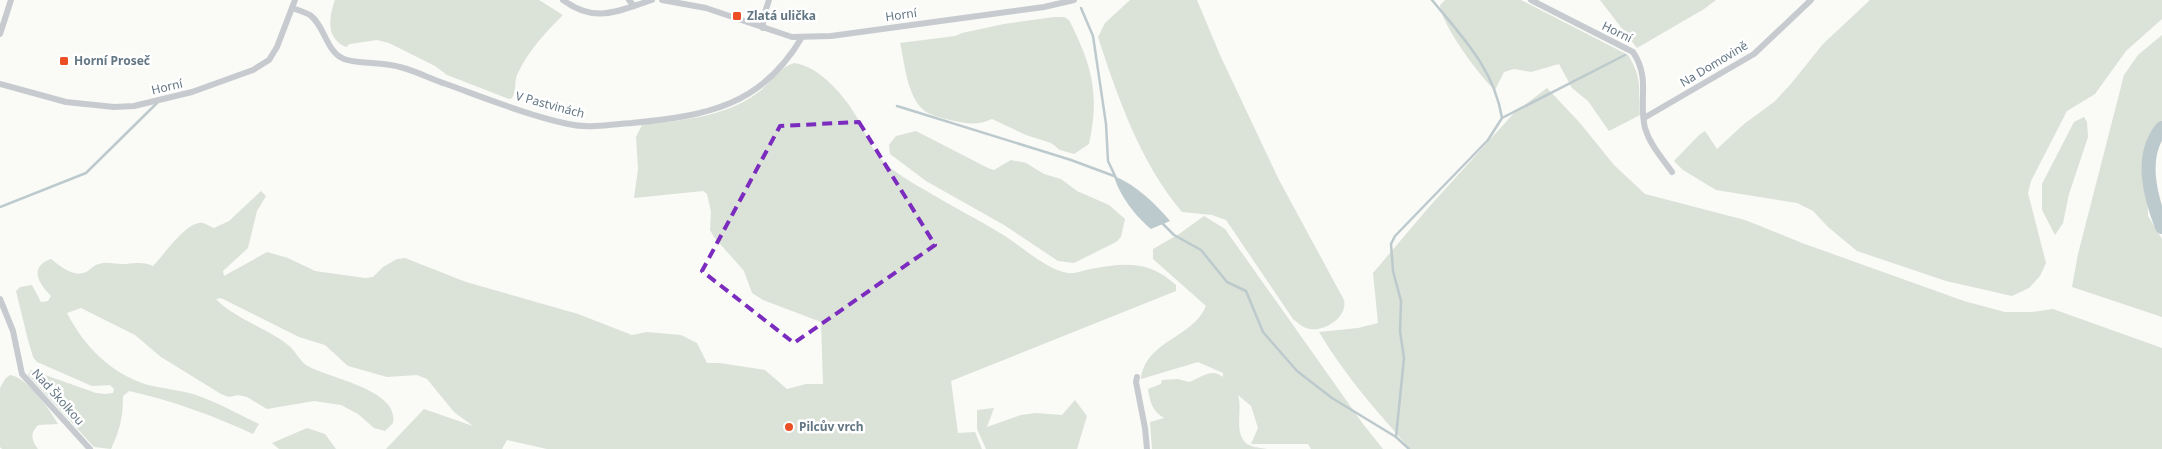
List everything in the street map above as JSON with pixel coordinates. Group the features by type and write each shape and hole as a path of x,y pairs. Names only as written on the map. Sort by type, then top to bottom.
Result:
{"street":[{"path":"0,34 11,0"},
{"name":"Horní","path":"0,84 66,102 114,107 142,104 192,92 253,70 269,60 277,47 296,0"},
{"path":"563,0 571,6 590,14 611,13 652,0"},
{"path":"629,0 634,6"},
{"name":"Horní","path":"662,0 706,8 792,37 831,36 1043,3 1074,0"},
{"path":"763,28 763,18 769,0"},
{"name":"Horní","path":"1531,0 1633,52 1639,61 1644,80 1644,118 1650,139 1672,172"},
{"name":"Na Domovině","path":"1644,118 1745,60 1762,47 1811,0"},
{"name":"V Pastvinách","path":"292,8 310,15 335,53 344,60 399,66 513,107 568,124 588,127 662,120 699,114 736,102 755,91 765,82 793,53 802,37"},
{"name":"Nad Školkou","path":"0,299 13,331 22,374 90,449"},
{"path":"1137,377 1136,382 1147,449"}],"highlighted area":[{"path":"859,122 935,245 794,343 702,271 780,126"}],"shaded area":[{"path":"335,0 539,0 563,15 526,58 517,75 514,95 509,99 447,75 435,66 389,43 377,40 350,44 346,47 335,38 330,26"},
{"path":"1130,0 1197,0 1220,55 1278,178 1344,300 1342,313 1326,327 1312,329 1304,327 1293,319 1226,220 1212,215 1182,212 1154,172 1142,151 1122,106 1098,37 1105,23"},
{"path":"1445,0 1521,0 1628,55 1638,78 1640,115 1609,131 1588,101 1572,88 1559,64 1531,72 1514,69 1504,72 1495,90 1471,62 1454,37 1442,14 1440,5"},
{"path":"1600,0 1716,0 1637,48"},
{"path":"1870,0 2162,0 2162,19 2126,51 2095,94 2067,111 2031,181 2028,193 2046,263 2040,276 2029,288 2012,296 1946,281 1857,251 1828,227 1813,211 1797,203 1716,190 1683,170 1674,161 1705,131 1717,149 1744,124 1774,102 1823,44"},
{"path":"1064,17 1069,20 1083,51 1092,80 1094,110 1089,144 1074,154 1060,150 1051,143 1026,135 992,119 978,123 969,123 934,116 928,113 915,100 908,81 900,43 955,36 1004,24"},
{"path":"2162,35 2162,127 2147,158 2148,216 2162,239 2162,317 2072,287 2078,254 2124,75 2138,55"},
{"path":"794,63 804,65 813,70 831,84 847,102 858,119 876,154 891,168 1000,233 1042,262 1068,273 1115,265 1146,267 1166,277 1176,285 1176,291 951,381 958,433 975,432 982,449 547,449 507,440 502,449 386,449 424,409 473,426 454,412 427,379 417,375 387,377 348,366 325,345 299,337 221,298 216,299 231,312 280,339 306,365 374,393 385,401 392,411 393,423 385,431 374,428 358,414 341,405 314,401 267,409 247,397 238,395 229,397 161,357 135,335 81,308 67,313 90,347 111,366 122,374 148,385 190,393 221,405 259,424 253,434 192,409 129,391 123,396 120,423 111,449 94,447 28,375 31,370 96,393 113,393 114,389 110,385 92,386 37,362 33,357 16,291 20,287 32,285 41,302 48,301 51,296 38,276 40,266 44,262 51,259 67,270 77,273 86,272 95,265 102,263 140,263 153,266 176,239 190,227 197,223 203,223 214,228 229,221 261,191 266,196 257,211 248,248 223,271 224,276 267,252 288,258 315,271 365,278 373,277 383,267 397,259 405,258 466,282 578,314 632,335 647,332 681,335 697,343 707,363 765,370 787,389 806,384 823,384 821,322 763,300 752,293 744,271 710,230 711,212 707,194 703,191 634,198 638,169 636,137 642,125 701,117 730,108 756,94 783,68"},
{"path":"1547,88 1580,123 1614,165 1645,194 1745,220 1802,243 1964,301 2005,312 2032,312 2053,309 2162,348 2162,449 1410,449 1350,378 1319,332 1358,328 1378,323 1373,273 1429,207 1514,113"},
{"path":"2084,117 2087,122 2088,137 2069,194 2063,223 2055,235 2042,210 2042,184 2074,122"},
{"path":"916,131 994,170 1011,160 1026,163 1044,174 1061,179 1077,191 1109,205 1125,219 1121,237 1116,242 1074,263 1058,261 1004,225 926,181 890,154 889,145 896,136"},
{"path":"1114,176 1130,184 1145,195 1170,221 1151,229 1129,205 1120,191"},
{"path":"1204,216 1225,229 1363,424 1383,449 1311,449 1308,444 1251,444 1258,428 1251,406 1238,395 1240,434 1247,444 1267,449 1152,449 1150,422 1164,418 1152,406 1148,389 1161,384 1162,380 1178,379 1189,382 1210,373 1219,374 1223,377 1223,373 1198,362 1141,379 1145,366 1151,356 1160,347 1191,326 1206,306 1153,259 1153,249 1179,234"},
{"path":"10,375 17,377 31,388 58,424 38,425 35,428 32,437 38,449 2,449 0,447 0,388 5,379"},
{"path":"1075,400 1087,416 1077,449 986,449 977,429 977,410 994,408 987,427 1021,415 1036,413 1062,415"},
{"path":"307,428 325,434 336,449 279,449 272,443"}],"waterway":[{"path":"1396,437 1404,358 1400,331 1401,301 1393,271 1391,244 1395,236 1488,140 1502,118 1498,100 1485,69 1466,41 1432,0"},
{"path":"1081,8 1093,36 1106,124 1108,161 1116,178"},
{"path":"1502,118 1625,55"},
{"path":"0,207 86,173 157,103"},
{"path":"897,106 1071,160 1114,176"},
{"path":"2162,128 2155,139 2149,163 2151,189 2162,227"},
{"path":"1161,222 1174,235 1201,250 1227,282 1246,291 1263,332 1297,371 1332,398 1396,437 1409,449"}],"place":[{"name":"Zlatá ulička","path":"737,16"},
{"name":"Horní Proseč","path":"64,61"},
{"name":"Pilcův vrch","path":"789,427"}]}
